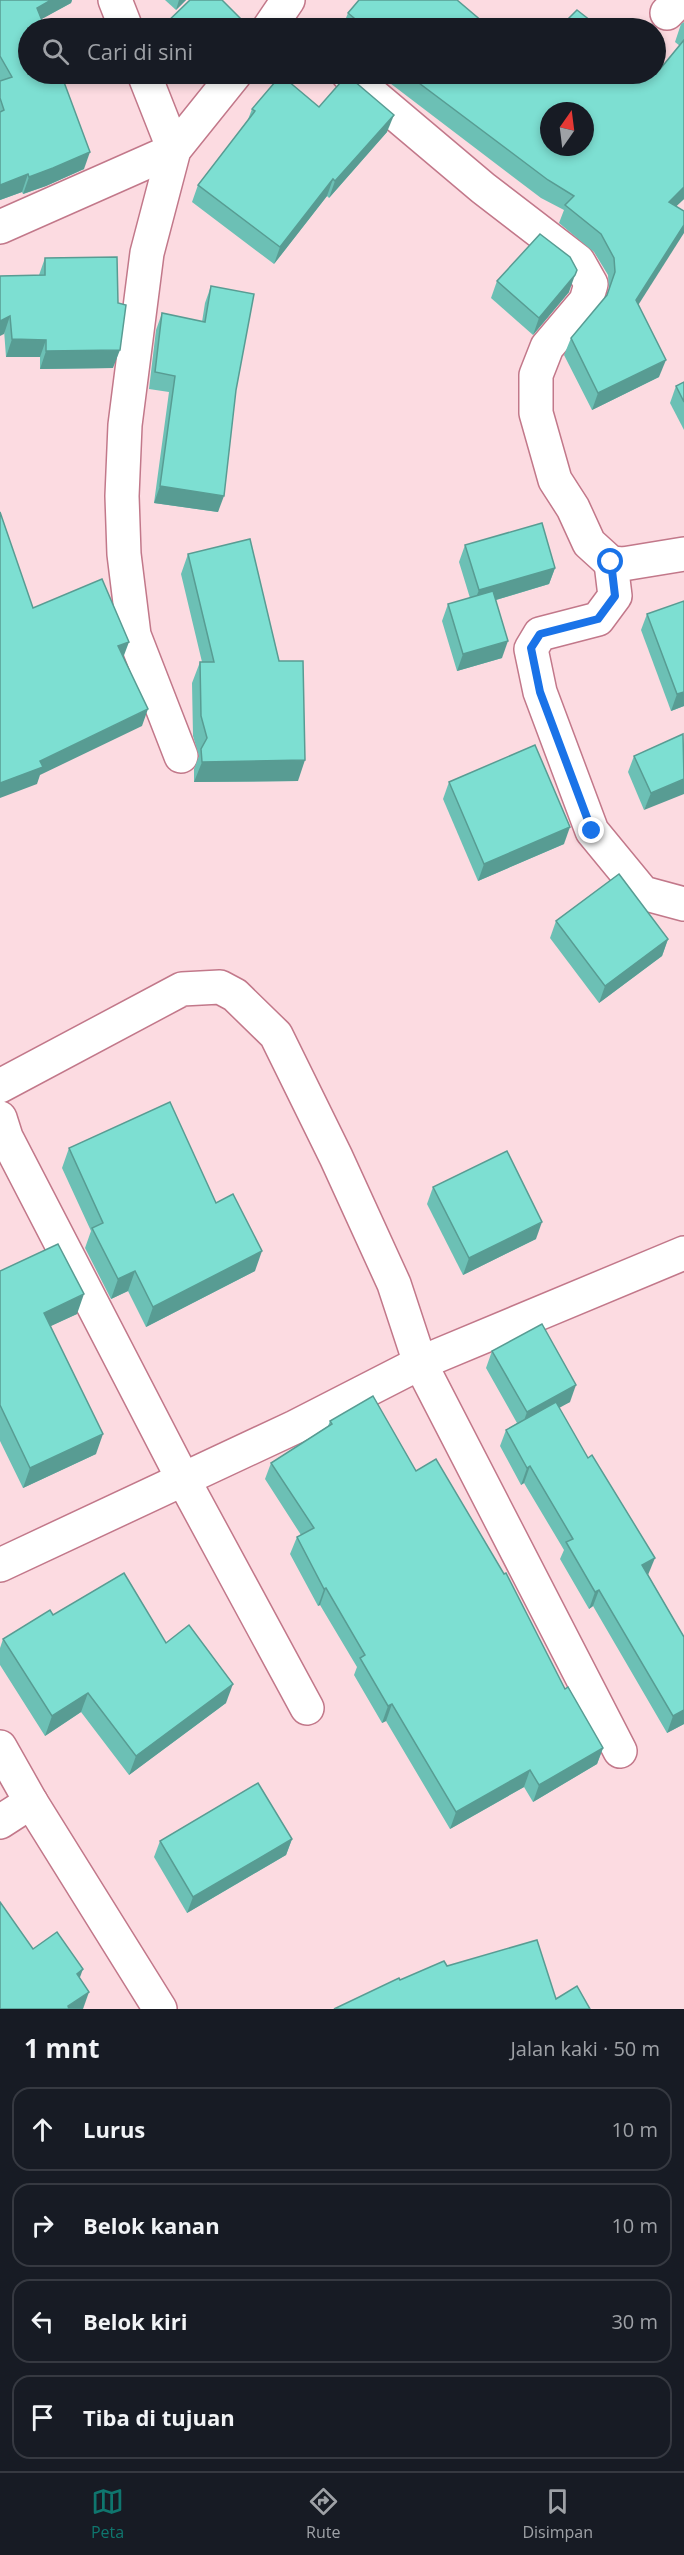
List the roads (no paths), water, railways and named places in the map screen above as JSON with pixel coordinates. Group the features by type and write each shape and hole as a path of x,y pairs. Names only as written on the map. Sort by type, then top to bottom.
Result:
{"street":[{"path":"115,0 122,18"},
{"path":"148,84 174,150"},
{"path":"181,756 135,635 124,554 122,496 125,425 147,253 174,150 228,84"},
{"path":"360,84 483,188 578,261 591,284 586,301 547,347 536,375 536,413 555,480 573,508 589,543 611,562 623,564 684,554"},
{"path":"0,227 174,150"},
{"path":"611,562 615,596 598,619 540,634 531,648 540,692 592,831 643,893 684,904"},
{"path":"0,1086 183,989 220,987 235,995 276,1035 336,1157 394,1284 420,1363 620,1750"},
{"path":"0,1118 6,1137 183,1479 307,1708"},
{"path":"0,1565 295,1427 420,1363 684,1253"},
{"path":"0,1747 31,1802 160,2009"},
{"path":"0,1822 31,1802"}]}
